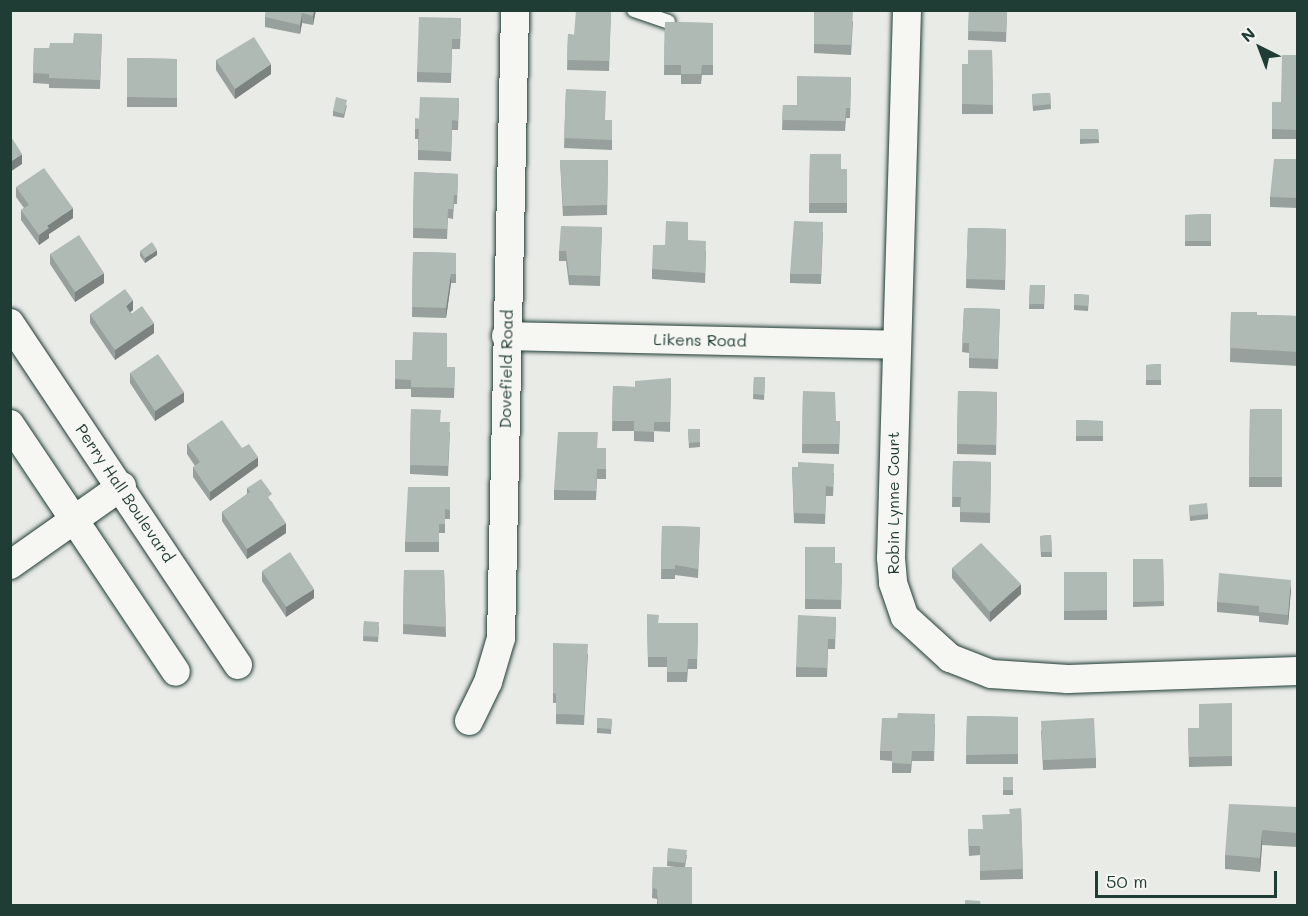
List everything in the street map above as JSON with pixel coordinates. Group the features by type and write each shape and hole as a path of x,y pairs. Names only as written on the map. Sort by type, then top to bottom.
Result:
{"street":[{"name":"Dovefield Road","path":"469,721 488,682 501,639 515,10"},
{"name":"Robin Lynne Court","path":"907,10 894,345 893,582 905,617 932,645 969,667 1025,678 1298,671"},
{"name":"Perry Hall Boulevard","path":"10,323 122,486 238,664"},
{"name":"Likens Road","path":"506,336 894,345"},
{"path":"10,424 176,672"},
{"path":"10,565 122,486"}],"lane":[{"path":"634,10 668,22"}],"building":[{"path":"266,10 314,10 313,16 302,13 300,25 265,17"},
{"path":"576,10 611,10 609,61 567,60 568,34 574,35"},
{"path":"814,10 853,12 851,45 814,44"},
{"path":"969,10 1007,10 1006,32 968,31"},
{"path":"419,17 461,18 460,39 452,39 451,73 417,72"},
{"path":"665,22 713,23 713,65 702,65 701,74 681,74 681,65 664,65"},
{"path":"74,33 102,34 100,80 49,78 49,74 33,73 34,48 49,48 50,43 73,43"},
{"path":"254,37 271,64 235,89 216,60"},
{"path":"968,50 992,50 993,105 962,104 962,64 968,64"},
{"path":"1282,55 1298,55 1298,130 1272,129 1272,102 1281,102"},
{"path":"127,58 177,59 177,98 127,97"},
{"path":"797,76 851,77 850,108 846,108 845,121 782,120 783,105 797,105"},
{"path":"566,89 606,91 605,120 612,120 612,140 564,138"},
{"path":"1050,93 1051,104 1033,106 1032,94"},
{"path":"336,97 347,100 344,114 333,111"},
{"path":"420,97 459,98 458,121 452,120 451,152 418,150 419,129 415,129 415,118 419,119"},
{"path":"1080,129 1098,129 1099,139 1080,139"},
{"path":"10,135 22,154 10,162"},
{"path":"810,154 841,154 841,169 847,169 847,203 809,203"},
{"path":"1274,159 1298,159 1298,198 1270,197"},
{"path":"560,160 608,160 607,205 563,206"},
{"path":"44,168 73,208 47,226 49,228 39,235 21,210 29,205 16,187"},
{"path":"414,172 458,174 457,195 454,195 453,209 448,209 447,229 413,228"},
{"path":"1211,214 1211,241 1185,241 1185,215"},
{"path":"666,221 688,222 688,240 706,241 705,273 652,269 653,245 665,245"},
{"path":"794,221 823,222 821,274 790,274"},
{"path":"561,226 602,227 600,276 569,275 566,251 559,251"},
{"path":"968,228 1006,229 1005,280 966,279"},
{"path":"79,235 104,273 75,292 50,254"},
{"path":"152,242 157,250 145,258 140,251"},
{"path":"413,252 456,253 456,274 451,274 446,308 412,307"},
{"path":"1030,285 1045,285 1044,304 1029,304"},
{"path":"125,289 133,300 126,306 131,314 142,306 154,323 115,350 90,314"},
{"path":"1074,294 1089,295 1088,306 1074,305"},
{"path":"964,308 1000,309 998,359 969,358 969,343 962,343"},
{"path":"1231,312 1298,316 1298,352 1230,348"},
{"path":"413,332 447,333 447,367 455,367 454,388 411,387 411,380 395,379 395,360 412,360"},
{"path":"158,354 184,392 155,411 130,373"},
{"path":"1161,364 1161,380 1146,380 1146,365"},
{"path":"754,377 765,377 764,395 753,394"},
{"path":"671,378 670,422 654,422 654,432 634,431 634,421 612,421 613,386 635,387 635,381"},
{"path":"803,391 835,392 836,421 840,421 839,444 802,444"},
{"path":"958,391 997,392 996,445 957,444"},
{"path":"411,409 441,410 440,422 450,422 448,466 410,465"},
{"path":"1250,409 1282,409 1282,477 1249,477"},
{"path":"222,420 242,448 249,444 258,457 210,492 193,467 200,462 187,444"},
{"path":"1076,420 1103,421 1103,436 1076,436"},
{"path":"688,429 700,429 700,442 689,443"},
{"path":"558,432 598,432 597,448 606,448 606,469 597,469 596,491 554,490"},
{"path":"953,461 991,462 990,513 960,512 961,497 952,497"},
{"path":"798,462 834,464 833,487 826,486 825,514 794,513 792,467 798,467"},
{"path":"261,479 272,494 268,497 286,523 247,549 222,512 250,492 247,488"},
{"path":"408,487 450,487 450,510 445,509 445,524 439,524 439,542 405,542"},
{"path":"1207,503 1208,514 1190,516 1189,505"},
{"path":"662,526 700,527 698,569 675,565 675,569 661,569"},
{"path":"1051,535 1052,552 1041,552 1040,536"},
{"path":"981,543 1021,584 990,612 952,568"},
{"path":"805,547 835,547 835,563 842,563 841,600 805,599"},
{"path":"290,552 314,589 286,607 262,571"},
{"path":"1133,559 1163,559 1164,601 1133,602"},
{"path":"404,570 444,570 446,627 403,624"},
{"path":"1064,572 1107,572 1107,610 1064,611"},
{"path":"1219,573 1291,580 1288,615 1259,612 1259,606 1217,602"},
{"path":"647,614 659,615 658,623 698,623 697,659 688,659 687,672 667,672 667,657 648,657"},
{"path":"798,615 836,617 835,639 828,639 827,668 796,667"},
{"path":"364,621 379,622 378,637 363,636"},
{"path":"553,643 588,644 584,715 556,714 556,694 553,693"},
{"path":"1232,703 1232,756 1189,757 1188,728 1199,728 1199,704"},
{"path":"898,713 935,714 934,751 912,751 911,764 892,763 892,751 880,751 882,718 897,718"},
{"path":"967,716 1018,717 1018,754 966,755"},
{"path":"597,718 612,719 611,729 597,728"},
{"path":"1094,718 1096,758 1043,760 1041,721"},
{"path":"1003,777 1013,777 1013,790 1003,790"},
{"path":"1229,804 1298,807 1297,833 1262,830 1260,858 1225,855"},
{"path":"1021,808 1023,869 980,871 980,846 969,846 968,829 983,829 982,815 1010,814 1009,809"},
{"path":"668,848 687,850 685,863 667,861"},
{"path":"653,867 692,867 692,906 658,906 657,889 652,888"},
{"path":"965,900 980,901 981,906 965,906"}]}
